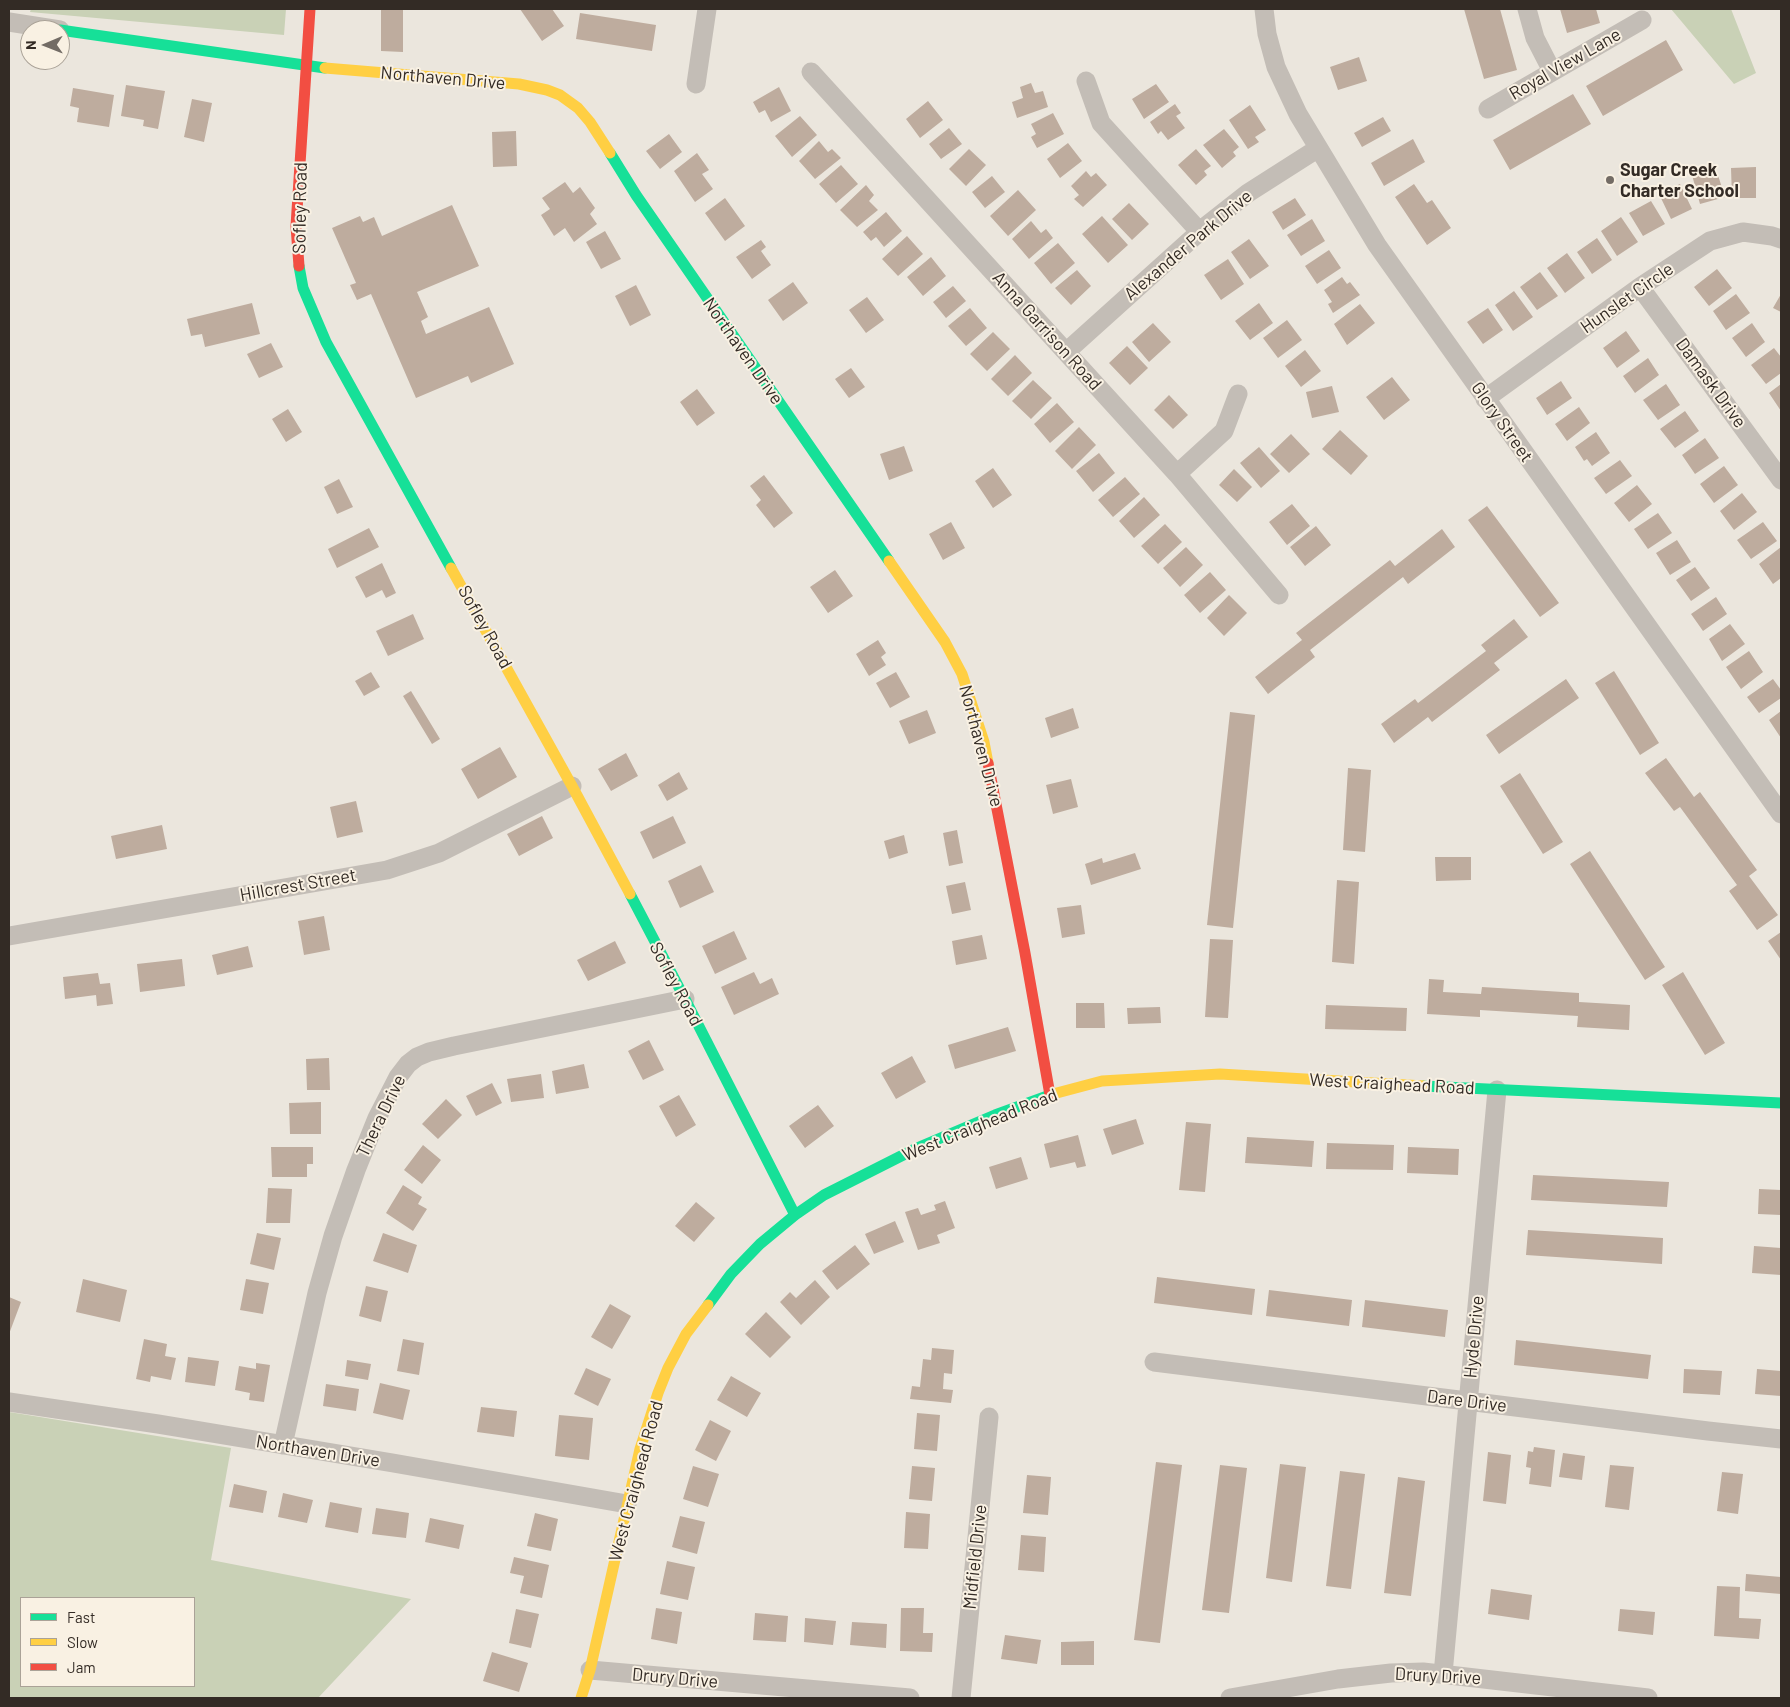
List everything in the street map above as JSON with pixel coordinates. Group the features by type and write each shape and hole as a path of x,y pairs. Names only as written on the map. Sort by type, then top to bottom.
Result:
{"street":[{"name":"Sofley Road","path":"310,9 296,226 303,288 326,342 572,786 685,999 795,1216"},
{"path":"696,84 708,9"},
{"name":"Glory Street","path":"1264,9 1267,34 1276,67 1298,114 1317,149 1377,245 1781,814"},
{"path":"1527,9 1535,38 1552,71"},
{"name":"Royal View Lane","path":"1488,109 1642,20"},
{"name":"Northaven Drive","path":"70,31 344,70 519,84 560,95 578,108 590,122 636,195 945,642 962,674 984,742 1025,953 1050,1095"},
{"name":"Anna Garrison Road","path":"811,72 1177,474 1279,594"},
{"path":"1086,81 1101,123 1199,231"},
{"name":"Alexander Park Drive","path":"1066,352 1199,231 1248,193 1317,149"},
{"name":"Hunslet Circle","path":"1485,399 1640,287 1710,241 1743,232 1781,239"},
{"name":"Damask Drive","path":"1640,287 1781,480"},
{"path":"1177,474 1224,431 1238,394"},
{"name":"Hillcrest Street","path":"9,936 387,870 439,853 572,786"},
{"name":"Thera Drive","path":"283,1445 316,1293 333,1236 356,1170 377,1118 398,1076 408,1064 417,1057 429,1052 454,1046 685,999"},
{"name":"West Craighead Road","path":"581,1698 590,1670 640,1448 668,1368 686,1334 731,1274 760,1244 824,1195 917,1148 995,1115 1050,1095 1102,1081 1131,1078 1220,1074 1497,1090 1781,1103"},
{"name":"Hyde Drive","path":"1443,1674 1497,1090"},
{"name":"Dare Drive","path":"1154,1362 1781,1439"},
{"name":"Northaven Drive","path":"9,1402 158,1424 627,1504"},
{"name":"Midfield Drive","path":"961,1698 989,1416"},
{"name":"Drury Drive","path":"590,1670 910,1698"},
{"name":"Drury Drive","path":"1230,1698 1338,1679 1391,1673 1443,1674 1648,1698"}],"green space":[{"path":"31,9 286,9 284,35 30,12"},
{"path":"1671,9 1731,9 1756,73 1734,84"},
{"path":"9,1412 231,1448 211,1560 411,1599 318,1698 9,1698"}],"building":[{"path":"381,9 403,9 403,52 381,51"},
{"path":"520,9 552,9 564,26 542,41"},
{"path":"1464,9 1500,9 1517,70 1484,79"},
{"path":"1560,9 1596,9 1600,23 1567,33"},
{"path":"580,13 656,25 652,51 576,39"},
{"path":"1666,40 1683,70 1603,116 1586,86"},
{"path":"1359,57 1367,81 1338,90 1330,67"},
{"path":"1031,83 1035,93 1043,91 1048,107 1017,118 1012,102 1023,98 1020,87"},
{"path":"1156,84 1169,102 1144,119 1132,99"},
{"path":"126,85 165,91 158,129 143,126 144,120 121,116"},
{"path":"779,87 791,111 771,122 765,110 759,113 753,102"},
{"path":"73,88 114,95 109,127 77,122 79,108 70,106"},
{"path":"1573,94 1591,124 1510,170 1493,140"},
{"path":"192,99 212,103 204,142 184,137"},
{"path":"928,101 943,120 920,138 906,119"},
{"path":"1175,104 1181,113 1176,116 1185,128 1168,140 1161,131 1158,134 1150,122"},
{"path":"1250,105 1266,130 1255,137 1259,142 1248,149 1229,120"},
{"path":"1053,113 1064,134 1037,148 1031,137 1036,134 1031,124"},
{"path":"800,116 817,135 792,157 775,136"},
{"path":"1383,117 1391,131 1362,147 1354,133"},
{"path":"949,128 962,144 941,159 929,144"},
{"path":"1224,129 1239,147 1233,152 1236,156 1222,168 1203,145"},
{"path":"516,131 517,166 493,167 492,132"},
{"path":"669,134 682,152 660,169 646,151"},
{"path":"1413,139 1425,162 1384,186 1371,163"},
{"path":"819,141 828,152 832,149 841,158 815,179 799,161"},
{"path":"1068,143 1082,161 1060,178 1047,159"},
{"path":"969,149 986,165 966,186 949,169"},
{"path":"1196,149 1211,166 1204,171 1207,175 1196,185 1178,165"},
{"path":"697,153 709,170 702,174 713,189 695,202 674,171"},
{"path":"841,165 858,184 836,203 819,184"},
{"path":"1756,167 1756,198 1732,198 1731,168"},
{"path":"1716,169 1725,197 1700,204 1692,175"},
{"path":"1086,171 1091,177 1096,173 1107,185 1083,207 1074,199 1079,195 1071,186"},
{"path":"992,176 1005,192 985,208 972,192"},
{"path":"565,182 573,193 580,187 595,208 590,214 597,224 574,242 565,228 554,236 541,215 550,209 542,198"},
{"path":"1414,184 1427,203 1432,200 1451,228 1427,245 1395,197"},
{"path":"1680,184 1692,209 1671,219 1659,194"},
{"path":"866,185 874,195 869,201 878,210 857,227 840,210"},
{"path":"1018,190 1036,210 1008,236 990,216"},
{"path":"725,198 745,226 725,241 705,213"},
{"path":"1295,198 1306,215 1283,230 1272,212"},
{"path":"1651,201 1665,224 1643,236 1629,213"},
{"path":"1129,203 1149,224 1132,240 1112,219"},
{"path":"452,205 479,266 417,292 428,317 421,321 426,334 489,307 514,364 471,383 468,376 416,398 371,294 357,300 350,285 356,283 332,228 360,216 363,222 374,217 382,236"},
{"path":"886,212 902,231 884,247 876,237 871,241 863,232"},
{"path":"1102,216 1128,245 1108,263 1082,234"},
{"path":"1621,217 1638,242 1617,256 1601,231"},
{"path":"1312,219 1325,241 1301,256 1287,235"},
{"path":"1031,221 1041,233 1046,229 1053,238 1029,259 1012,239"},
{"path":"605,231 621,259 601,269 586,242"},
{"path":"907,236 923,254 898,276 882,259"},
{"path":"1597,238 1612,260 1592,274 1577,252"},
{"path":"1249,239 1269,266 1250,279 1231,252"},
{"path":"761,240 766,247 761,251 771,265 752,279 736,257"},
{"path":"1058,243 1075,263 1051,284 1034,263"},
{"path":"1329,250 1341,268 1317,284 1305,266"},
{"path":"1567,253 1585,278 1565,293 1547,268"},
{"path":"931,257 946,276 923,296 907,277"},
{"path":"1228,259 1244,284 1221,300 1204,275"},
{"path":"1717,269 1732,288 1709,306 1694,287"},
{"path":"1077,270 1091,286 1071,305 1055,288"},
{"path":"1540,272 1558,296 1537,310 1520,287"},
{"path":"1342,277 1347,284 1350,282 1360,295 1333,313 1328,304 1332,302 1324,290"},
{"path":"793,282 808,303 783,321 768,300"},
{"path":"636,285 651,315 630,326 615,296"},
{"path":"953,286 966,301 946,318 933,302"},
{"path":"1514,291 1533,317 1513,331 1495,305"},
{"path":"1736,294 1750,313 1726,330 1713,311"},
{"path":"1781,294 1781,312 1773,308"},
{"path":"867,297 884,320 866,333 849,310"},
{"path":"252,303 260,334 205,347 202,334 191,336 187,319"},
{"path":"1259,303 1273,323 1250,340 1235,321"},
{"path":"1360,304 1375,323 1347,345 1334,324"},
{"path":"970,308 987,328 966,346 948,326"},
{"path":"1488,308 1503,330 1483,344 1467,322"},
{"path":"1287,320 1302,340 1278,358 1263,338"},
{"path":"1153,323 1171,342 1149,362 1132,342"},
{"path":"1752,323 1765,342 1746,357 1732,338"},
{"path":"1626,331 1640,351 1617,368 1603,348"},
{"path":"993,332 1010,349 987,371 970,354"},
{"path":"271,343 283,367 259,378 247,354"},
{"path":"1127,346 1148,368 1130,385 1109,363"},
{"path":"1774,348 1781,357 1781,373 1766,384 1751,365"},
{"path":"1305,350 1321,371 1301,387 1285,366"},
{"path":"1015,355 1032,373 1008,396 991,379"},
{"path":"1648,358 1659,375 1635,393 1623,376"},
{"path":"851,368 865,387 849,398 835,379"},
{"path":"1392,377 1410,400 1384,420 1366,397"},
{"path":"1033,380 1052,398 1031,419 1012,401"},
{"path":"1561,381 1572,398 1547,415 1536,398"},
{"path":"1666,384 1680,405 1658,420 1643,400"},
{"path":"1781,384 1781,411 1769,393"},
{"path":"1332,386 1339,412 1312,418 1306,392"},
{"path":"697,389 715,413 697,426 680,402"},
{"path":"1169,395 1188,415 1173,429 1154,410"},
{"path":"1057,403 1074,422 1050,443 1034,424"},
{"path":"1579,407 1590,423 1567,441 1555,424"},
{"path":"288,409 302,432 286,442 272,419"},
{"path":"1685,411 1699,431 1675,448 1660,429"},
{"path":"1079,427 1096,445 1072,469 1055,451"},
{"path":"1340,430 1368,456 1351,475 1322,449"},
{"path":"1596,432 1610,453 1592,466 1587,459 1584,461 1575,447"},
{"path":"1291,434 1310,454 1289,473 1270,454"},
{"path":"1705,438 1719,458 1695,474 1682,455"},
{"path":"904,446 913,471 889,480 880,454"},
{"path":"1259,447 1280,471 1261,488 1240,463"},
{"path":"1099,453 1115,473 1093,492 1076,471"},
{"path":"1620,460 1632,476 1606,494 1594,478"},
{"path":"1724,466 1738,485 1714,503 1700,484"},
{"path":"993,468 1012,495 993,508 975,481"},
{"path":"1234,469 1252,487 1237,502 1219,485"},
{"path":"764,475 793,513 774,528 756,505 761,500 750,486"},
{"path":"1125,477 1140,494 1113,517 1098,500"},
{"path":"339,479 353,507 337,514 324,487"},
{"path":"1637,485 1652,504 1629,522 1614,503"},
{"path":"1742,493 1757,512 1734,530 1720,511"},
{"path":"1144,497 1160,515 1134,538 1119,521"},
{"path":"1292,504 1310,526 1287,545 1269,522"},
{"path":"1487,506 1559,603 1540,617 1468,520"},
{"path":"1658,513 1672,533 1648,549 1634,529"},
{"path":"951,522 965,548 943,560 929,534"},
{"path":"1763,522 1777,541 1751,559 1737,540"},
{"path":"1165,524 1182,542 1158,564 1141,546"},
{"path":"1316,526 1331,545 1305,566 1290,547"},
{"path":"369,528 379,547 337,568 328,549"},
{"path":"1442,529 1455,547 1408,584 1403,577 1310,650 1315,657 1268,694 1255,677 1302,640 1296,633 1390,560 1395,566"},
{"path":"1677,540 1691,562 1670,575 1656,553"},
{"path":"1186,547 1203,565 1180,587 1163,568"},
{"path":"1781,547 1781,578 1773,584 1759,564"},
{"path":"382,563 396,593 386,598 382,590 366,598 355,577"},
{"path":"1695,567 1710,588 1691,601 1676,580"},
{"path":"835,570 853,596 828,613 810,587"},
{"path":"1210,572 1226,590 1200,613 1184,595"},
{"path":"1229,595 1247,613 1224,636 1207,618"},
{"path":"1716,597 1727,614 1703,631 1691,614"},
{"path":"413,614 424,639 388,656 376,631"},
{"path":"1514,619 1528,637 1494,663 1500,670 1432,722 1428,717 1394,743 1381,724 1415,699 1418,703 1486,651 1481,645"},
{"path":"1730,624 1745,644 1722,661 1709,639"},
{"path":"878,640 886,653 881,657 886,665 869,676 856,654"},
{"path":"1749,651 1763,672 1741,689 1726,667"},
{"path":"1614,671 1659,743 1640,755 1595,683"},
{"path":"371,672 380,687 364,696 355,681"},
{"path":"896,672 910,697 890,708 876,683"},
{"path":"1566,679 1579,698 1499,754 1486,735"},
{"path":"1773,679 1781,690 1781,698 1759,713 1747,697"},
{"path":"411,691 440,739 432,744 403,696"},
{"path":"1073,708 1079,728 1051,738 1045,718"},
{"path":"927,710 936,733 909,744 899,721"},
{"path":"1781,711 1781,738 1769,720"},
{"path":"1230,712 1255,715 1233,928 1207,925"},
{"path":"500,747 517,777 478,799 461,769"},
{"path":"626,753 638,776 611,791 598,769"},
{"path":"1666,758 1694,797 1700,792 1757,870 1749,876 1778,915 1757,930 1729,891 1737,885 1680,807 1674,811 1645,773"},
{"path":"1348,768 1371,770 1365,852 1343,850"},
{"path":"679,772 688,789 667,801 658,785"},
{"path":"1520,773 1563,842 1543,854 1500,786"},
{"path":"1071,779 1078,807 1053,814 1046,785"},
{"path":"356,801 363,832 337,838 330,807"},
{"path":"542,816 553,838 519,856 507,834"},
{"path":"673,816 686,843 653,859 640,832"},
{"path":"162,825 167,849 116,859 111,836"},
{"path":"957,830 963,863 949,866 943,833"},
{"path":"904,835 908,853 889,859 884,841"},
{"path":"1590,851 1665,967 1645,980 1570,864"},
{"path":"1135,853 1141,869 1091,885 1085,864 1102,858 1103,863"},
{"path":"1435,857 1471,857 1471,880 1436,881"},
{"path":"701,865 714,892 680,908 668,881"},
{"path":"1337,880 1359,882 1354,964 1332,962"},
{"path":"965,882 971,910 952,914 946,886"},
{"path":"1081,905 1085,934 1062,938 1057,908"},
{"path":"324,916 330,950 304,955 298,921"},
{"path":"734,931 747,959 715,974 702,946"},
{"path":"1781,932 1781,960 1768,941"},
{"path":"982,935 987,959 956,965 952,941"},
{"path":"1210,939 1233,940 1228,1018 1205,1017"},
{"path":"615,941 626,963 588,981 577,960"},
{"path":"248,946 253,967 217,975 212,955"},
{"path":"182,959 185,986 140,992 137,964"},
{"path":"754,972 760,984 772,978 779,994 734,1015 721,987"},
{"path":"1683,972 1725,1043 1705,1055 1662,985"},
{"path":"98,973 100,984 110,983 113,1004 97,1006 96,995 65,999 63,977"},
{"path":"1429,979 1444,980 1443,992 1481,994 1482,987 1579,993 1579,1002 1630,1005 1629,1030 1577,1027 1578,1016 1480,1010 1480,1017 1427,1014"},
{"path":"1076,1003 1104,1003 1105,1028 1076,1028"},
{"path":"1326,1005 1407,1008 1406,1031 1325,1029"},
{"path":"1160,1007 1161,1023 1128,1024 1127,1008"},
{"path":"1008,1027 1016,1051 955,1069 948,1045"},
{"path":"649,1040 664,1070 643,1080 628,1051"},
{"path":"912,1056 926,1082 896,1099 881,1073"},
{"path":"329,1058 330,1090 307,1090 306,1059"},
{"path":"584,1064 589,1088 556,1094 552,1071"},
{"path":"541,1074 544,1098 511,1102 507,1079"},
{"path":"492,1083 502,1103 476,1116 466,1096"},
{"path":"679,1095 696,1125 676,1137 659,1106"},
{"path":"446,1099 462,1115 438,1139 422,1124"},
{"path":"321,1102 321,1134 290,1134 289,1103"},
{"path":"818,1105 834,1126 805,1148 789,1126"},
{"path":"1136,1119 1144,1144 1112,1155 1103,1129"},
{"path":"1186,1122 1211,1124 1205,1192 1179,1190"},
{"path":"1078,1135 1086,1166 1077,1168 1075,1162 1050,1168 1044,1144"},
{"path":"1247,1137 1314,1141 1312,1167 1245,1163"},
{"path":"1327,1143 1394,1145 1393,1170 1326,1169"},
{"path":"423,1145 441,1160 422,1184 404,1170"},
{"path":"271,1147 313,1147 313,1164 307,1164 307,1177 272,1177"},
{"path":"1408,1147 1459,1149 1458,1175 1407,1173"},
{"path":"1021,1157 1028,1179 996,1189 989,1167"},
{"path":"1533,1175 1669,1182 1667,1207 1531,1200"},
{"path":"403,1185 422,1197 418,1204 427,1209 413,1231 386,1213"},
{"path":"268,1188 292,1189 290,1223 266,1223"},
{"path":"1759,1189 1781,1190 1781,1215 1758,1214"},
{"path":"945,1201 955,1228 937,1235 940,1243 918,1250 905,1212 918,1208 921,1215 936,1210 934,1205"},
{"path":"696,1202 715,1218 694,1242 675,1226"},
{"path":"895,1221 904,1242 874,1254 865,1234"},
{"path":"1528,1230 1663,1238 1662,1264 1526,1255"},
{"path":"257,1233 281,1238 274,1270 250,1264"},
{"path":"383,1233 417,1245 408,1273 373,1261"},
{"path":"855,1245 870,1264 837,1290 822,1271"},
{"path":"1754,1246 1781,1248 1781,1275 1752,1273"},
{"path":"1157,1277 1255,1289 1252,1315 1154,1303"},
{"path":"83,1279 127,1290 120,1322 76,1312"},
{"path":"246,1279 269,1283 263,1314 240,1310"},
{"path":"815,1280 830,1297 801,1325 780,1302 790,1292 796,1298"},
{"path":"366,1286 388,1291 381,1322 359,1316"},
{"path":"1269,1290 1352,1300 1349,1326 1266,1316"},
{"path":"9,1297 21,1302 9,1334"},
{"path":"1365,1300 1448,1310 1445,1337 1362,1327"},
{"path":"610,1304 631,1316 612,1349 591,1337"},
{"path":"766,1312 791,1337 770,1358 745,1334"},
{"path":"144,1339 167,1344 165,1356 176,1358 171,1380 151,1376 150,1382 136,1379"},
{"path":"403,1339 424,1343 419,1375 397,1371"},
{"path":"1516,1340 1651,1355 1648,1379 1514,1365"},
{"path":"932,1348 954,1350 952,1374 944,1373 943,1389 953,1390 951,1403 910,1399 912,1386 920,1387 923,1359 931,1360"},
{"path":"188,1357 219,1361 215,1386 185,1382"},
{"path":"347,1360 371,1364 368,1380 345,1376"},
{"path":"256,1363 270,1365 264,1402 249,1400 250,1393 235,1390 239,1366 256,1369"},
{"path":"586,1368 611,1379 598,1406 574,1394"},
{"path":"1684,1369 1722,1371 1720,1395 1683,1393"},
{"path":"1757,1369 1781,1371 1781,1396 1755,1394"},
{"path":"731,1376 761,1393 747,1417 717,1400"},
{"path":"380,1383 410,1390 403,1420 373,1413"},
{"path":"326,1384 359,1389 356,1411 323,1406"},
{"path":"481,1407 517,1411 514,1437 477,1432"},
{"path":"917,1413 940,1415 937,1451 914,1449"},
{"path":"559,1415 593,1418 589,1460 555,1456"},
{"path":"710,1420 731,1431 716,1461 695,1450"},
{"path":"1534,1447 1555,1450 1551,1487 1529,1484 1531,1468 1526,1467 1528,1451 1533,1452"},
{"path":"1488,1452 1511,1455 1506,1504 1483,1501"},
{"path":"1563,1453 1585,1456 1582,1480 1559,1477"},
{"path":"1156,1462 1182,1465 1160,1643 1134,1640"},
{"path":"1280,1464 1306,1467 1292,1582 1266,1578"},
{"path":"1220,1465 1247,1468 1229,1613 1202,1610"},
{"path":"1610,1465 1634,1467 1629,1510 1605,1507"},
{"path":"693,1466 719,1474 708,1507 683,1499"},
{"path":"912,1466 935,1468 932,1501 909,1499"},
{"path":"1340,1471 1365,1474 1351,1589 1326,1586"},
{"path":"1722,1472 1743,1474 1738,1514 1717,1511"},
{"path":"1027,1475 1051,1477 1048,1515 1023,1513"},
{"path":"1398,1477 1425,1481 1411,1596 1384,1593"},
{"path":"234,1484 267,1491 263,1513 229,1507"},
{"path":"283,1493 313,1500 307,1523 278,1517"},
{"path":"330,1502 362,1508 358,1533 325,1527"},
{"path":"376,1508 409,1513 406,1538 372,1534"},
{"path":"906,1512 930,1514 928,1549 904,1548"},
{"path":"535,1513 558,1519 551,1551 527,1546"},
{"path":"680,1516 705,1522 697,1554 672,1547"},
{"path":"430,1518 464,1525 459,1549 425,1542"},
{"path":"1021,1535 1046,1537 1044,1572 1018,1570"},
{"path":"514,1557 549,1565 542,1598 520,1593 524,1576 510,1573"},
{"path":"667,1561 695,1567 688,1600 660,1594"},
{"path":"1746,1574 1781,1577 1781,1594 1745,1591"},
{"path":"1717,1586 1740,1587 1739,1618 1761,1619 1759,1639 1714,1636"},
{"path":"1491,1589 1532,1595 1529,1620 1488,1614"},
{"path":"656,1608 682,1612 677,1644 651,1639"},
{"path":"901,1608 924,1608 923,1633 933,1633 932,1652 900,1651"},
{"path":"516,1609 539,1614 531,1648 509,1643"},
{"path":"1620,1609 1655,1612 1653,1635 1618,1631"},
{"path":"755,1613 788,1616 786,1642 753,1640"},
{"path":"805,1618 836,1621 833,1645 804,1642"},
{"path":"852,1622 887,1624 886,1648 850,1645"},
{"path":"1005,1635 1041,1640 1037,1664 1001,1659"},
{"path":"1094,1641 1094,1665 1061,1665 1061,1642"},
{"path":"492,1652 528,1663 519,1692 483,1681"}],"traffic: fast":[{"path":"70,31 325,68"},
{"path":"610,153 636,195 889,561"},
{"path":"299,266 303,288 326,342 451,568"},
{"path":"630,894 795,1215"},
{"path":"1424,1086 1781,1103"},
{"path":"708,1305 731,1274 760,1244 795,1215 824,1195 917,1148 995,1115 1053,1094"}],"traffic: slow":[{"path":"325,68 519,84 547,90 560,95 578,108 590,122 610,153"},
{"path":"889,561 945,642 962,674 984,742 988,763"},
{"path":"451,568 630,894"},
{"path":"1053,1094 1102,1081 1220,1074 1424,1086"},
{"path":"581,1698 590,1670 640,1449 658,1393 668,1368 686,1334 708,1305"}],"traffic: jam":[{"path":"299,266 296,226 310,9"},
{"path":"988,763 1050,1095"}],"place":[{"name":"Sugar Creek Charter School","path":"1610,180"}]}
